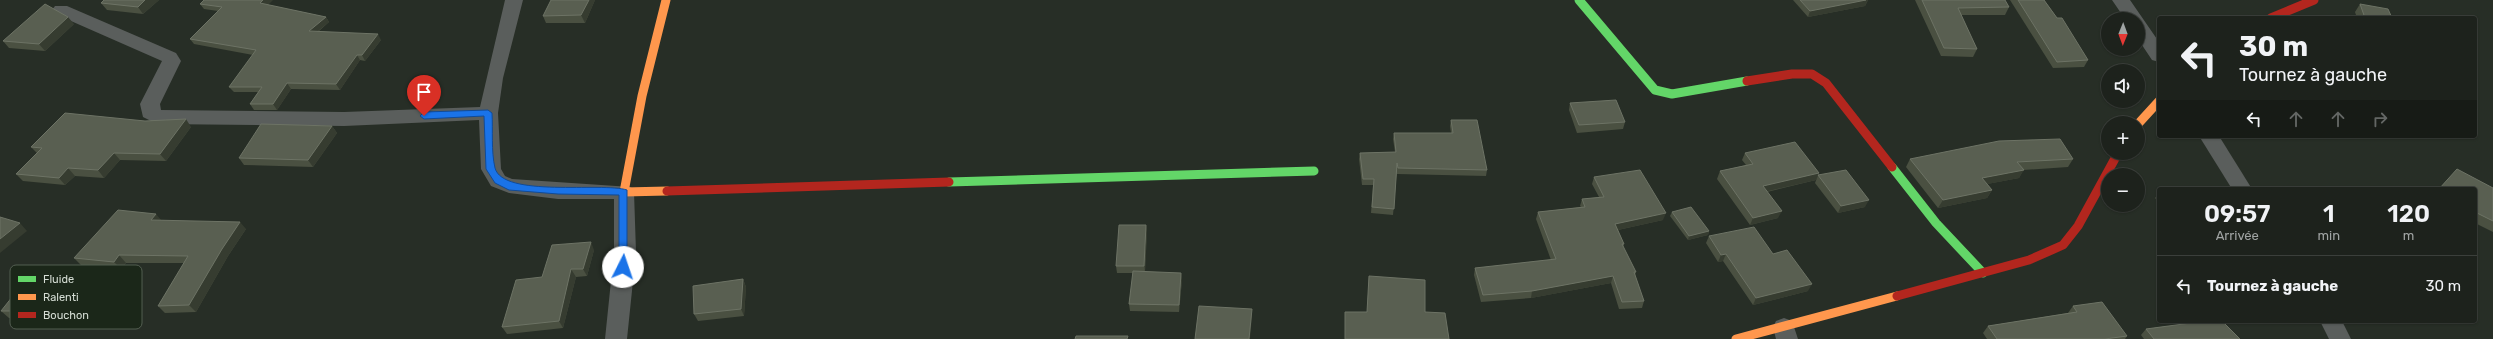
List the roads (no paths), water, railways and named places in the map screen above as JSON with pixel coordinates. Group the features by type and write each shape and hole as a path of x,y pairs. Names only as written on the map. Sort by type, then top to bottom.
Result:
{"street":[{"path":"514,0 494,78 488,113 491,169 498,181 509,186 529,189 624,192 1314,171"},
{"path":"616,339 625,252 624,192 642,96 666,0"},
{"path":"1579,0 1655,90 1672,94 1792,74 1812,74 1826,83 1936,223 1983,273"},
{"path":"2121,0 2129,12"},
{"path":"2276,16 2314,0"},
{"path":"61,10 169,57 172,61 170,67 150,104 150,112 157,117 222,119 344,119 488,113"},
{"path":"2145,35 2157,53"},
{"path":"2145,116 2157,103"},
{"path":"2210,138 2241,187"},
{"path":"1736,339 1786,333 2029,260 2063,245 2078,226 2114,160"},
{"path":"2332,323 2340,339"}]}
